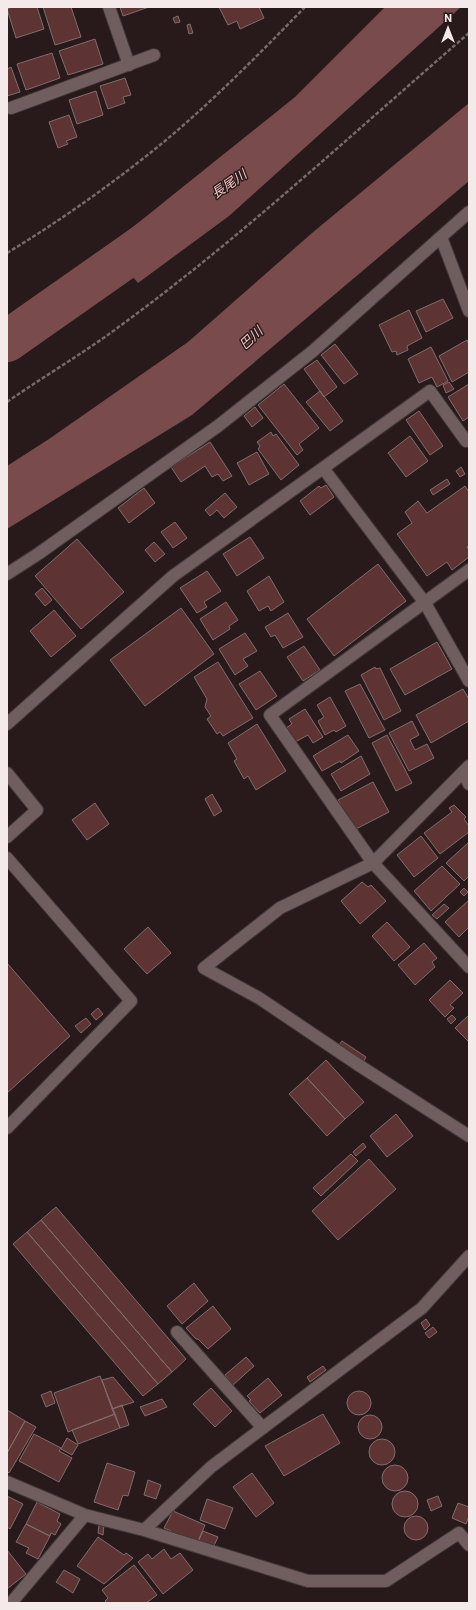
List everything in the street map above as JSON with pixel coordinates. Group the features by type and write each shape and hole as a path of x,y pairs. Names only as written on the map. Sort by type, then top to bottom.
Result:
{"street":[{"path":"109,7 129,66"},
{"path":"11,108 129,66 154,55"},
{"path":"7,574 38,554 218,426 312,351 469,212"},
{"path":"441,237 469,310"},
{"path":"7,724 173,576 430,391 466,440 469,439"},
{"path":"322,468 425,603 469,681"},
{"path":"469,570 270,715 373,863 469,967"},
{"path":"466,769 373,863 280,908 204,968 259,998 360,1066 469,1136"},
{"path":"466,769 469,784"},
{"path":"7,773 37,810 7,837"},
{"path":"7,858 131,1001 7,1128"},
{"path":"144,1530 211,1467 422,1308 469,1256"},
{"path":"177,1332 263,1428"},
{"path":"7,1482 85,1515 144,1530 308,1581 386,1581 459,1533 469,1545"},
{"path":"11,1603 85,1515"}],"path":[{"path":"7,253 106,186 172,135 245,68 305,7"},
{"path":"7,402 119,327 188,274 268,210 469,33"}],"water":[{"path":"385,7 461,7 229,216 138,283 108,247 295,97"},
{"name":"巴川","path":"469,103 469,181 192,415 7,529 7,466 49,439 188,342 312,233"}],"building":[{"path":"12,7 37,7 44,29 16,38 7,9"},
{"path":"43,7 71,7 81,37 55,45"},
{"path":"120,7 149,7 123,16"},
{"path":"219,7 259,7 264,18 240,29 237,21 228,25"},
{"path":"178,16 180,22 175,23 173,18"},
{"path":"190,24 193,33 189,34 187,25"},
{"path":"95,39 103,64 68,75 59,51"},
{"path":"52,53 60,78 26,90 17,64"},
{"path":"11,67 20,92 7,96 7,69"},
{"path":"125,78 131,95 123,97 125,103 108,109 100,86"},
{"path":"96,91 103,115 77,124 69,100"},
{"path":"69,115 77,137 66,141 68,144 58,148 49,122"},
{"path":"443,299 453,318 426,332 416,311"},
{"path":"409,310 422,338 407,346 408,350 397,355 396,351 392,352 379,325"},
{"path":"467,340 469,344 469,372 452,382 439,356"},
{"path":"335,344 358,374 344,384 321,355"},
{"path":"431,347 448,381 437,387 432,377 419,383 408,359"},
{"path":"317,360 337,387 324,397 304,369"},
{"path":"449,382 454,389 446,393 443,385"},
{"path":"284,384 319,428 299,444 303,450 297,455 258,405"},
{"path":"469,384 469,417 463,421 448,397"},
{"path":"320,391 343,421 330,431 306,402"},
{"path":"255,407 263,418 252,427 244,416"},
{"path":"419,411 443,446 430,455 406,420"},
{"path":"271,432 273,436 276,434 299,465 281,480 258,449 260,446 257,442"},
{"path":"410,436 428,461 406,477 388,453"},
{"path":"210,442 232,476 223,481 218,474 212,477 205,466 181,482 171,467"},
{"path":"257,452 269,474 249,485 237,463"},
{"path":"461,467 465,474 460,477 456,471"},
{"path":"447,479 450,484 433,495 430,490"},
{"path":"326,485 334,497 310,515 300,501 319,486 321,488"},
{"path":"465,486 469,492 469,546 467,547 469,550 469,557 452,570 447,562 427,576 397,534 412,523 405,512 418,501 427,513"},
{"path":"144,488 155,503 129,523 118,508"},
{"path":"225,493 237,507 224,518 217,510 210,516 205,510"},
{"path":"175,522 187,538 173,548 161,532"},
{"path":"250,537 264,558 237,576 223,554"},
{"path":"77,539 124,592 81,629 35,576"},
{"path":"154,542 165,554 155,562 145,550"},
{"path":"378,564 406,601 334,656 307,619"},
{"path":"207,571 221,591 204,602 207,607 197,613 180,588"},
{"path":"269,576 284,602 271,611 268,606 259,611 247,591"},
{"path":"42,588 52,600 45,606 35,594"},
{"path":"226,602 238,620 229,626 230,629 213,640 200,619"},
{"path":"181,608 214,654 145,706 110,660"},
{"path":"54,610 76,636 51,657 30,631"},
{"path":"288,613 303,637 283,648 275,635 271,637 265,627"},
{"path":"245,633 257,651 243,659 248,666 235,675 219,649"},
{"path":"437,642 452,669 405,695 390,669"},
{"path":"304,646 320,670 303,681 287,657"},
{"path":"218,662 253,718 223,736 220,732 217,734 207,719 211,716 205,707 207,699 194,677"},
{"path":"375,667 376,669 380,668 401,711 384,720 361,675"},
{"path":"260,671 277,696 256,710 239,684"},
{"path":"360,684 385,730 369,738 345,691"},
{"path":"463,689 469,699 469,721 431,743 416,715"},
{"path":"330,697 346,726 336,732 334,730 325,735 318,721 324,717 317,705"},
{"path":"305,709 323,737 313,743 308,735 295,742 286,728 292,724 289,719"},
{"path":"412,721 419,735 410,740 415,750 427,744 434,758 409,771 389,733"},
{"path":"257,724 286,771 256,790 248,776 244,779 234,761 237,759 228,743"},
{"path":"348,735 359,751 341,763 340,761 322,771 313,756"},
{"path":"387,735 412,783 396,791 372,743"},
{"path":"361,756 370,774 341,791 331,774"},
{"path":"373,782 389,812 354,830 338,800"},
{"path":"212,794 222,811 214,816 205,799"},
{"path":"95,803 109,824 87,840 72,820"},
{"path":"454,805 466,817 464,819 469,826 469,832 440,854 424,833 452,812 449,808"},
{"path":"421,836 438,858 414,877 397,855"},
{"path":"469,842 469,876 464,881 446,863"},
{"path":"442,866 460,884 431,911 414,891"},
{"path":"362,882 368,887 371,885 386,901 360,924 341,901"},
{"path":"464,888 468,892 464,896 460,892"},
{"path":"469,900 469,927 459,937 445,922"},
{"path":"444,904 449,908 437,919 432,915"},
{"path":"387,922 410,947 394,961 372,936"},
{"path":"148,927 171,953 147,974 124,949"},
{"path":"424,943 437,958 432,962 435,967 415,985 398,965"},
{"path":"7,963 70,1036 7,1093"},
{"path":"450,980 463,993 450,1005 454,1008 445,1017 429,1000"},
{"path":"98,1008 103,1014 96,1020 91,1014"},
{"path":"452,1015 456,1019 451,1024 447,1019"},
{"path":"469,1015 469,1042 455,1028"},
{"path":"86,1018 91,1024 81,1033 75,1026"},
{"path":"342,1041 366,1057 364,1061 339,1045"},
{"path":"326,1060 364,1102 345,1119 307,1078"},
{"path":"307,1078 345,1119 327,1136 289,1094"},
{"path":"396,1114 413,1136 387,1157 370,1136"},
{"path":"363,1143 366,1147 356,1156 353,1152"},
{"path":"351,1154 358,1161 321,1196 313,1188"},
{"path":"369,1159 396,1189 338,1240 312,1211"},
{"path":"56,1207 186,1359 172,1372 41,1220"},
{"path":"41,1220 172,1372 158,1384 27,1232"},
{"path":"27,1232 158,1384 143,1396 13,1244"},
{"path":"194,1283 208,1301 182,1324 167,1306"},
{"path":"213,1306 231,1329 208,1349 186,1328"},
{"path":"426,1319 430,1325 425,1330 421,1323"},
{"path":"433,1327 437,1332 429,1338 425,1333"},
{"path":"246,1357 254,1366 233,1385 225,1375"},
{"path":"323,1366 326,1370 310,1382 307,1377"},
{"path":"100,1376 115,1414 68,1432 54,1393"},
{"path":"113,1377 134,1402 112,1409 102,1380"},
{"path":"268,1378 282,1395 260,1413 249,1401 251,1400 247,1396"},
{"path":"211,1388 232,1411 215,1427 193,1404"},
{"path":"51,1391 55,1403 46,1407 41,1395"},
{"path":"354,1391 364,1391 371,1398 371,1408 364,1415 354,1415 347,1408 347,1398"},
{"path":"162,1399 167,1407 145,1416 140,1407"},
{"path":"122,1405 129,1425 120,1428 112,1409"},
{"path":"7,1410 25,1421 7,1453"},
{"path":"115,1414 120,1428 78,1444 72,1430"},
{"path":"323,1414 340,1443 284,1476 265,1446"},
{"path":"370,1415 379,1418 382,1427 379,1436 370,1439 361,1436 358,1427 361,1418"},
{"path":"25,1421 36,1427 9,1473 7,1471 7,1453"},
{"path":"34,1434 61,1448 59,1451 72,1458 59,1482 19,1461"},
{"path":"67,1438 78,1445 72,1455 61,1449"},
{"path":"382,1439 391,1443 395,1452 391,1461 382,1465 373,1461 369,1452 373,1443"},
{"path":"107,1463 135,1472 128,1496 123,1495 118,1510 94,1502"},
{"path":"395,1465 404,1469 408,1478 404,1487 395,1491 386,1487 382,1478 386,1469"},
{"path":"252,1473 274,1503 256,1517 233,1487"},
{"path":"148,1480 161,1485 156,1499 144,1495"},
{"path":"405,1491 414,1495 418,1504 414,1513 405,1517 396,1513 392,1504 396,1495"},
{"path":"7,1496 23,1504 10,1529 7,1527"},
{"path":"438,1496 442,1506 431,1511 427,1500"},
{"path":"207,1499 233,1508 225,1529 200,1520"},
{"path":"37,1502 60,1514 57,1521 61,1524 55,1535 51,1533 50,1536 26,1524"},
{"path":"458,1503 469,1507 469,1516 466,1524 452,1518"},
{"path":"173,1511 205,1525 196,1546 170,1535 171,1531 164,1528"},
{"path":"416,1516 425,1519 428,1528 425,1537 416,1540 407,1537 404,1528 407,1519"},
{"path":"26,1524 50,1536 38,1559 26,1553 29,1548 16,1542"},
{"path":"99,1525 104,1525 103,1535 98,1533"},
{"path":"203,1531 218,1537 211,1552 196,1546"},
{"path":"98,1537 124,1555 126,1553 133,1558 104,1584 77,1566"},
{"path":"164,1549 171,1559 180,1553 193,1570 163,1594 138,1562 148,1554 152,1559"},
{"path":"7,1550 26,1574 7,1589"},
{"path":"134,1565 157,1595 146,1603 107,1603 105,1601 108,1598 102,1590"},
{"path":"64,1570 80,1579 73,1593 56,1582"}],"waterway":[{"name":"長尾川","path":"7,341 168,228"}]}
